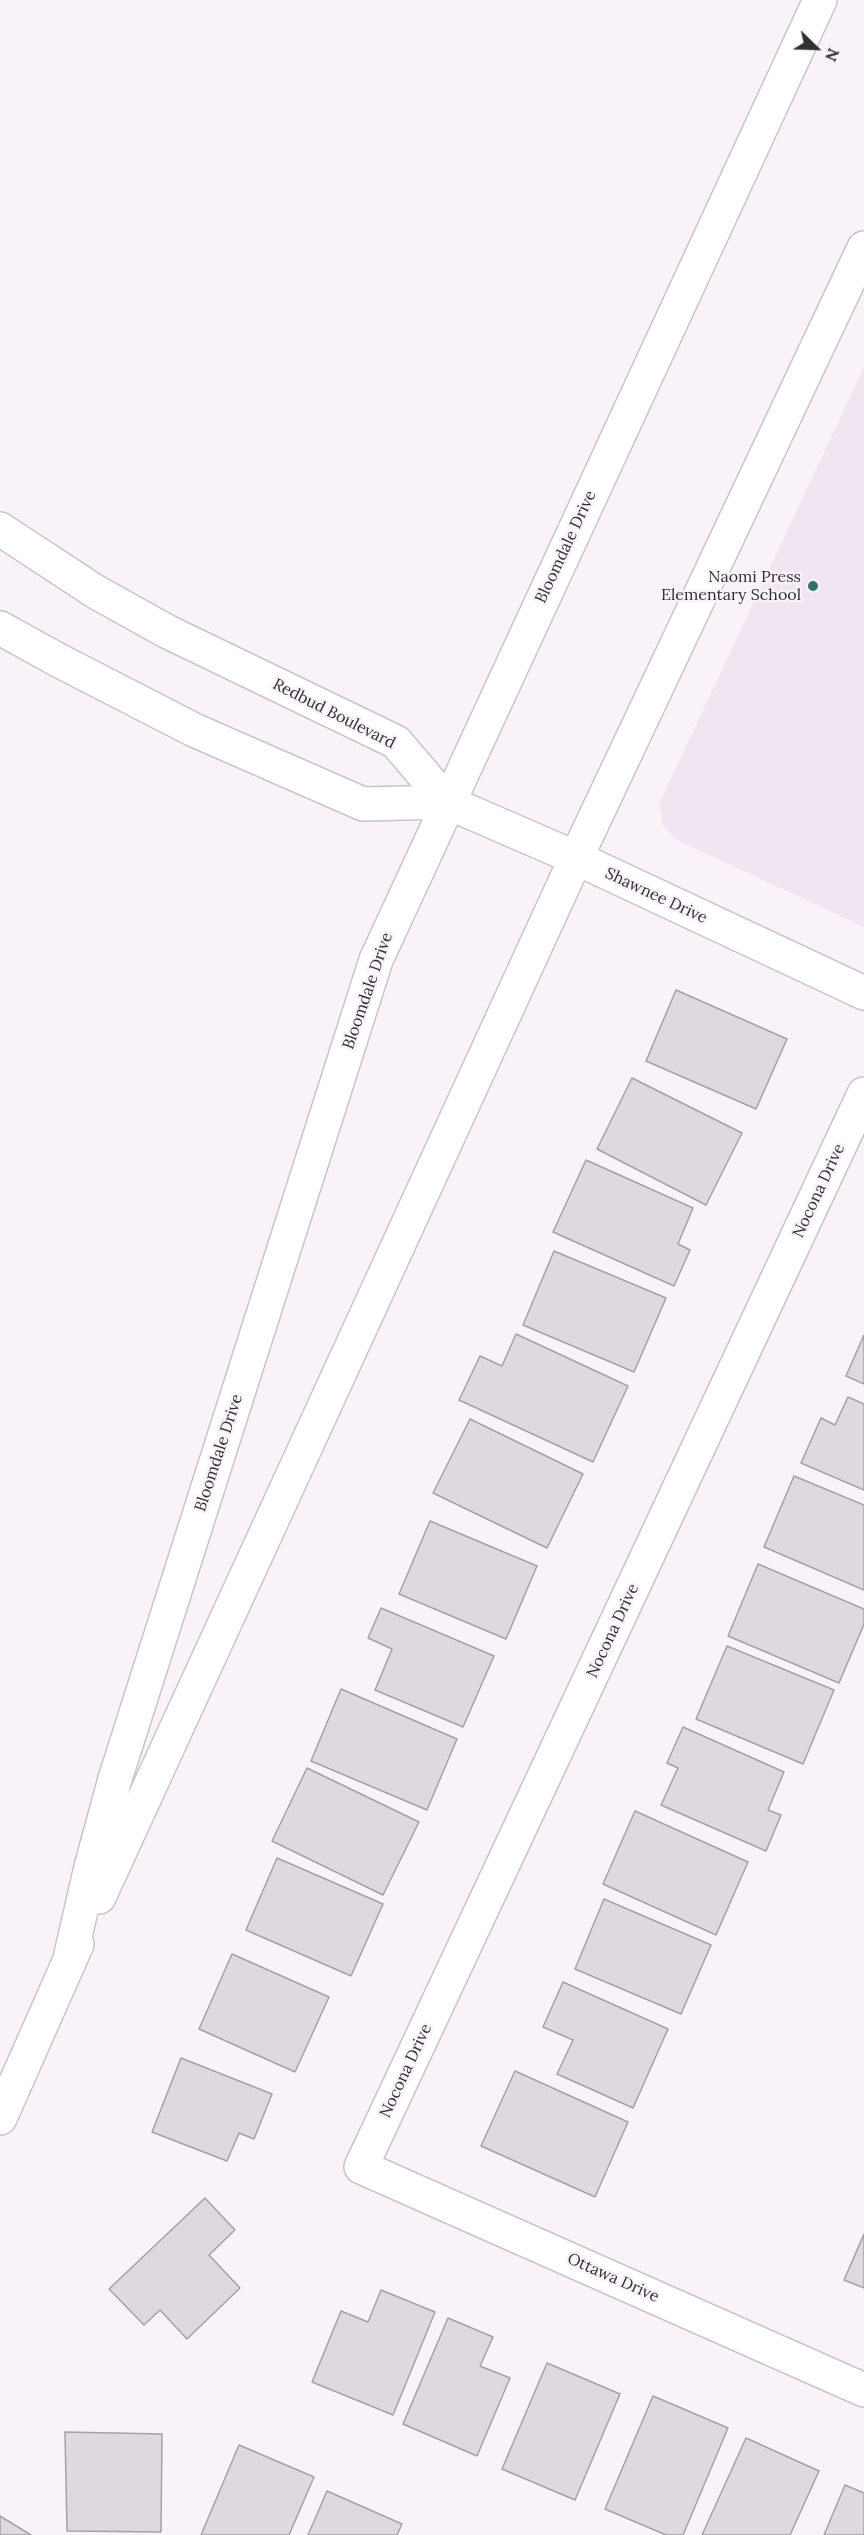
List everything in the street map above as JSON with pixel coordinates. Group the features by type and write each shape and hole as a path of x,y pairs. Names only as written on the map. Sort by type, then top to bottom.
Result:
{"street":[{"name":"Bloomdale Drive","path":"69,1963 91,1867 115,1779 376,960 447,802 820,0"},
{"name":"Bloomdale Drive","path":"0,2118 576,858 864,248"},
{"name":"Redbud Boulevard","path":"0,529 96,592 168,632 396,742 447,802"},
{"path":"0,628 195,730 363,804 447,802"},
{"name":"Shawnee Drive","path":"447,802 576,858 864,993"},
{"name":"Nocona Drive","path":"362,2167 864,1094"},
{"name":"Ottawa Drive","path":"362,2167 864,2390"}],"shaded area":[{"name":"Naomi Press Elementary School","path":"864,367 864,927 675,839 663,825 659,804"}],"building":[{"path":"676,990 787,1039 756,1109 646,1061"},
{"path":"632,1078 742,1133 706,1205 597,1149"},
{"path":"586,1160 693,1208 678,1244 690,1250 674,1286 553,1232"},
{"path":"554,1251 666,1298 634,1372 523,1325"},
{"path":"516,1334 628,1386 593,1462 459,1400 480,1356 502,1366"},
{"path":"864,1335 864,1384 846,1376"},
{"path":"848,1397 864,1404 864,1490 801,1463 821,1418 835,1425"},
{"path":"470,1419 583,1474 547,1548 433,1493"},
{"path":"794,1476 864,1505 864,1590 764,1547"},
{"path":"430,1521 537,1566 506,1639 399,1594"},
{"path":"758,1564 864,1609 864,1624 839,1683 728,1636"},
{"path":"381,1608 494,1656 463,1727 375,1690 392,1649 368,1638"},
{"path":"727,1646 834,1690 803,1764 696,1719"},
{"path":"341,1689 457,1739 427,1810 311,1761"},
{"path":"683,1727 784,1772 768,1810 781,1815 766,1851 661,1805 678,1768 667,1763"},
{"path":"307,1768 419,1822 383,1895 272,1841"},
{"path":"635,1811 748,1862 716,1935 603,1884"},
{"path":"277,1858 383,1904 351,1976 246,1930"},
{"path":"604,1899 711,1945 681,2014 575,1969"},
{"path":"232,1954 329,1997 295,2072 199,2029"},
{"path":"563,1982 668,2029 633,2108 557,2074 573,2040 543,2027"},
{"path":"181,2058 272,2094 254,2139 239,2133 227,2161 152,2132"},
{"path":"515,2071 628,2122 595,2197 481,2146"},
{"path":"205,2198 235,2230 209,2255 240,2288 187,2339 160,2310 144,2325 109,2289"},
{"path":"864,2234 864,2288 844,2280"},
{"path":"381,2290 435,2312 393,2415 312,2382 341,2311 368,2322"},
{"path":"448,2318 493,2337 480,2366 510,2378 477,2456 403,2424"},
{"path":"547,2363 620,2394 575,2500 502,2469"},
{"path":"653,2396 728,2428 683,2535 666,2535 605,2509"},
{"path":"65,2432 162,2434 161,2532 67,2531"},
{"path":"746,2438 819,2471 790,2535 702,2535"},
{"path":"239,2445 314,2477 289,2535 201,2535"},
{"path":"845,2485 864,2493 864,2535 824,2535"},
{"path":"327,2491 402,2524 397,2535 308,2535"},
{"path":"0,2516 31,2535 0,2535"}],"place":[{"name":"Naomi Press Elementary School","path":"813,586"}]}
